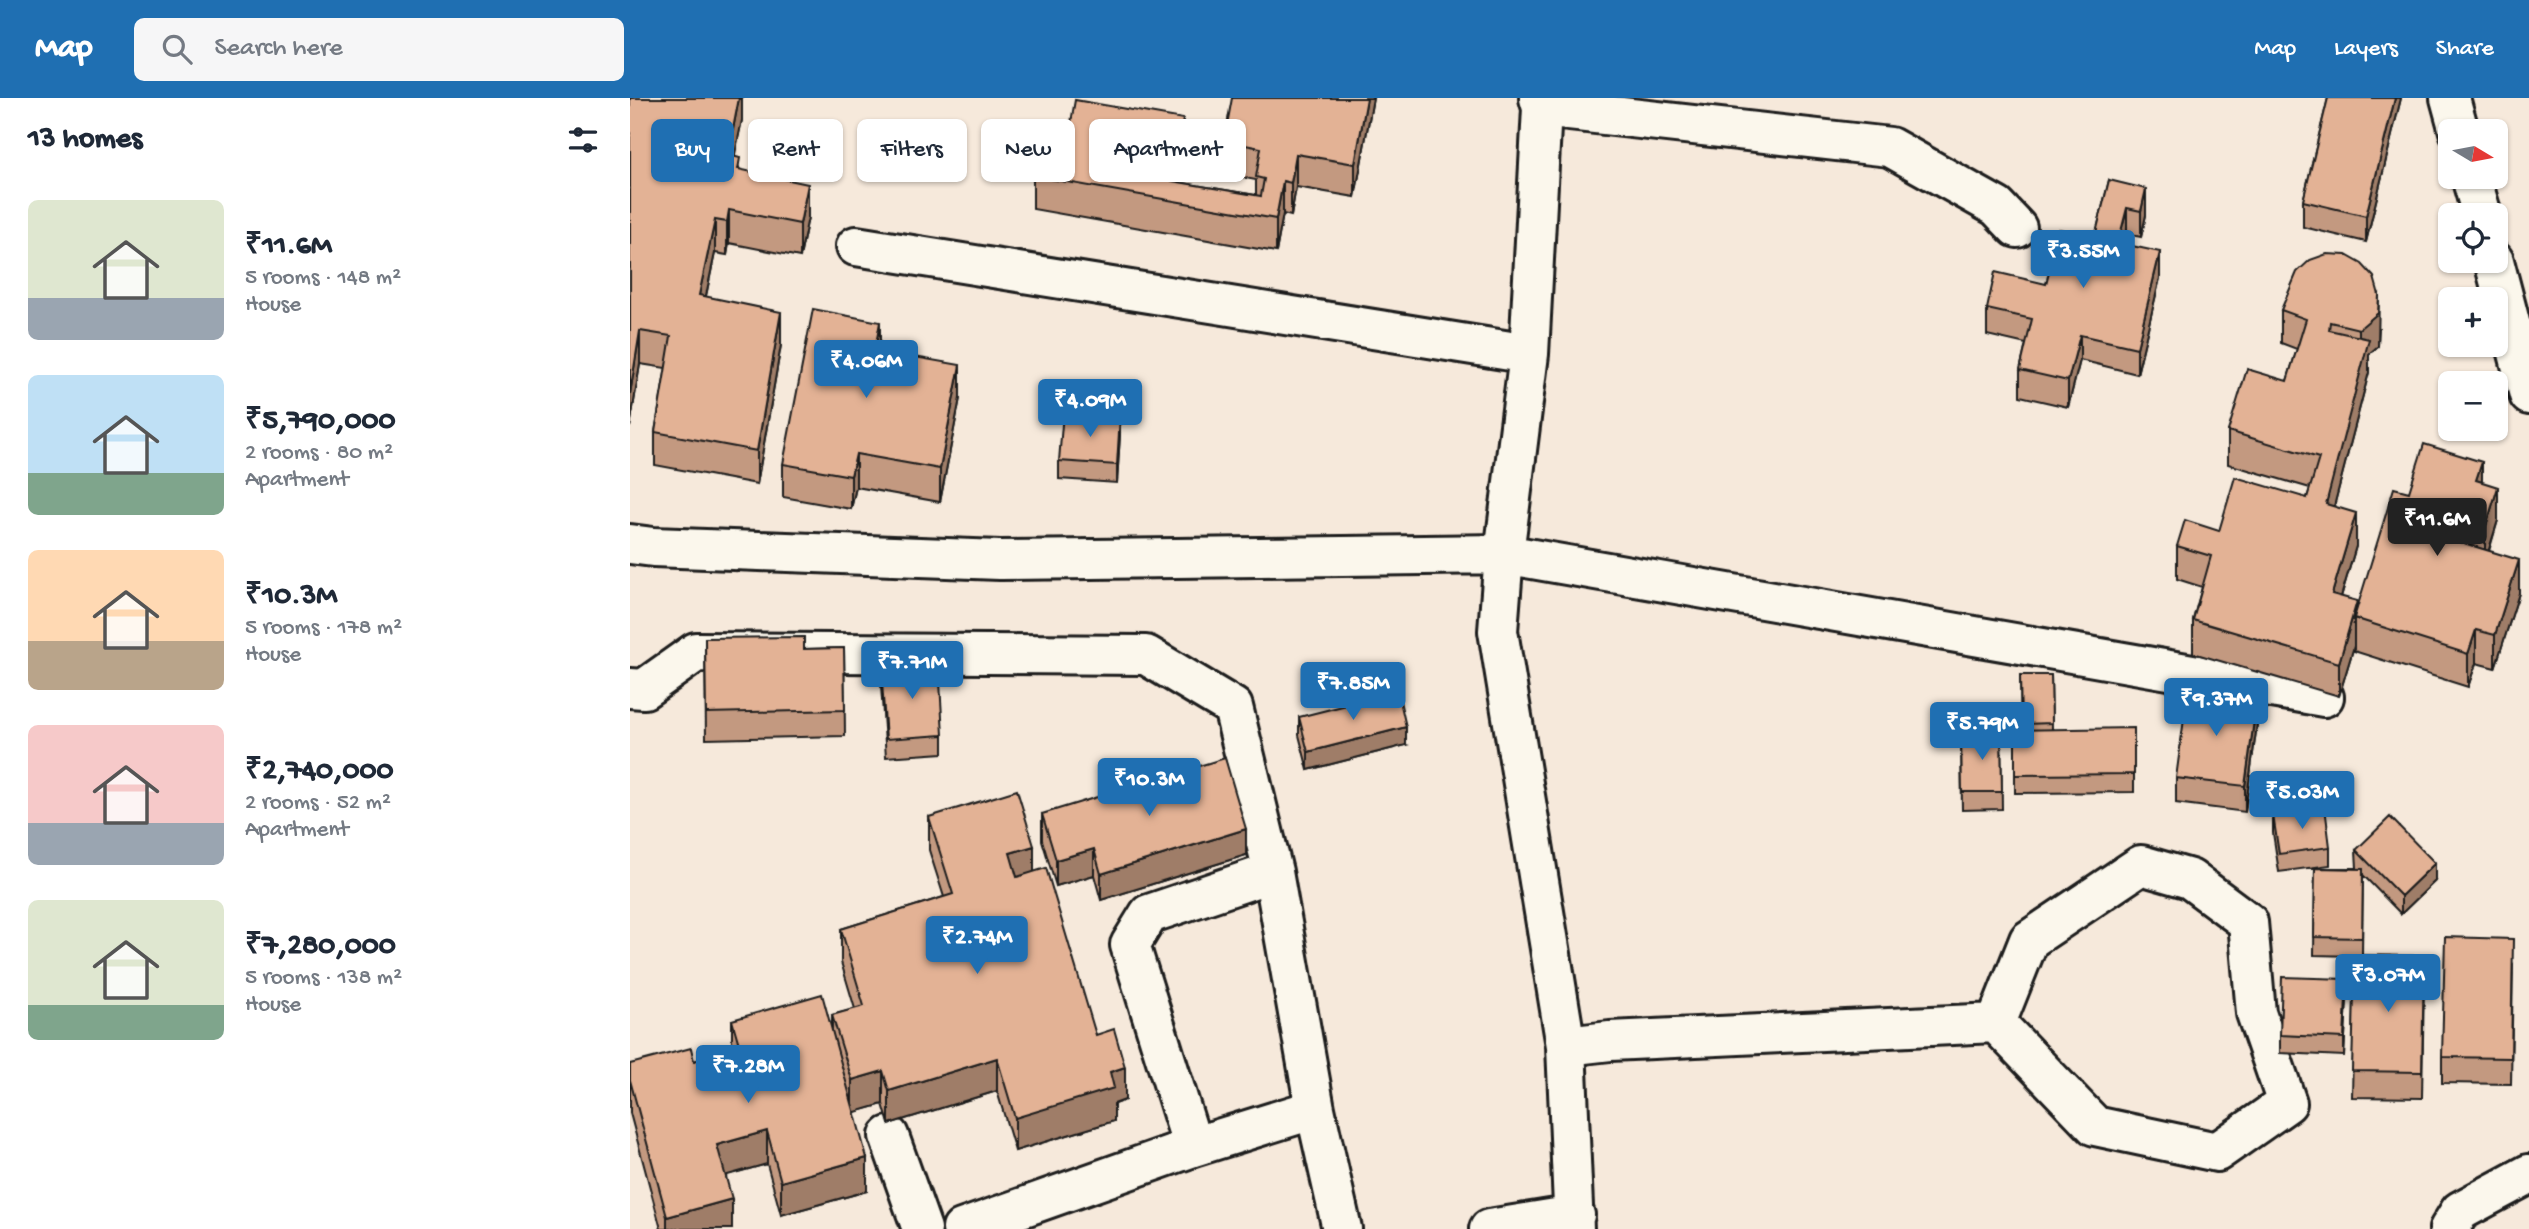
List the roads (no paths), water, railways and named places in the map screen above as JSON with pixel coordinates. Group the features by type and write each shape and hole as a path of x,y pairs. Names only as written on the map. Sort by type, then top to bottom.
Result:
{"street":[{"path":"2450,98 2456,119"},
{"path":"1489,1229 1574,1222 1566,1046 1499,631 1504,554 1529,354 1540,103 1889,147 1997,207 2017,228"},
{"path":"856,246 1529,354"},
{"path":"2497,273 2529,395"},
{"path":"630,544 1000,560 1504,554 2324,697"},
{"path":"635,695 696,652 1146,655 1233,707 1273,872 1315,1110 1342,1229"},
{"path":"1566,1046 1610,1041 1996,1023 2095,1125 2217,1152 2287,1103 2256,1013 2248,922 2190,878 2141,865 2029,940 1996,1023"},
{"path":"1193,1147 1130,945 1149,914 1273,872"},
{"path":"962,1229 1193,1147 1315,1110"},
{"path":"889,1136 922,1229"},
{"path":"2449,1229 2460,1211 2529,1174"}]}
